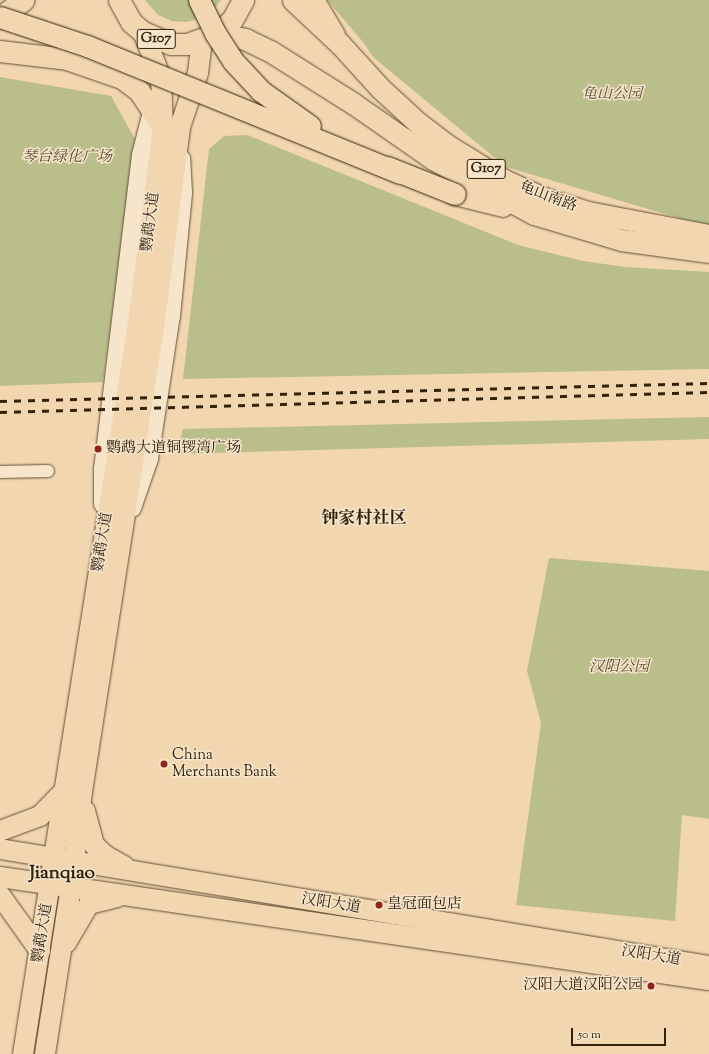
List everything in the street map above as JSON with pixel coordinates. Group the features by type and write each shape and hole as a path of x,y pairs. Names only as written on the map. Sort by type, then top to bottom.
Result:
{"highway":[{"path":"0,17 23,0"},
{"name":"G107","path":"119,0 132,22 143,32 172,44 210,37 245,39 265,48 354,104 433,159 534,214"},
{"path":"199,0 215,32 233,61 261,91 290,114 333,140 400,173"},
{"path":"210,37 232,20 243,0"},
{"name":"G107","path":"293,0 340,44"},
{"path":"0,17 87,46 455,194 534,214"},
{"name":"龟山南路","path":"340,44 380,88 418,123 450,147 504,180 544,198 588,212 709,235"},
{"path":"0,52 37,54 98,68 122,78 139,91 165,122"},
{"name":"龟山南路","path":"534,214 620,240 709,252"}],"main road":[{"path":"314,0 340,44"},
{"name":"鹦鹉大道","path":"23,1054 55,858 74,791 111,542 165,122 161,78 143,32"},
{"name":"鹦鹉大道","path":"165,122 198,73 210,37"},
{"path":"111,542 149,459 170,316 183,193 165,122"},
{"name":"鹦鹉大道","path":"45,1054 74,862 74,791"},
{"path":"0,831 40,816 74,791 94,845 106,856 141,873"},
{"name":"汉阳大道","path":"0,849 709,966"},
{"name":"汉阳大道","path":"0,877 709,980"},
{"path":"0,895 40,951"},
{"path":"60,955 89,904 120,896 138,896"}],"street":[{"path":"0,472 48,472"}],"green space":[{"path":"145,0 221,0 213,10 201,18 187,22 172,21 158,15"},
{"name":"龟山公园","path":"327,0 709,0 709,227 506,167 373,57 363,42"},
{"name":"琴台绿化广场","path":"0,77 111,96 136,141 103,382 0,386"},
{"path":"247,135 518,245 583,261 625,267 709,272 709,369 183,379 209,149 224,136"},
{"path":"709,417 709,439 176,454 183,429"},
{"name":"汉阳公园","path":"549,558 709,571 709,819 682,815 675,921 516,905 541,723 527,671"}],"railway":[{"path":"0,401 709,383"},
{"path":"0,412 709,392"}],"place":[{"name":"鹦鹉大道铜锣湾广场","path":"98,449"},
{"name":"China Merchants Bank","path":"164,764"},
{"name":"皇冠面包店","path":"379,905"},
{"name":"汉阳大道汉阳公园","path":"651,986"}],"district":[{"name":"钟家村社区","path":"364,520"},
{"name":"Jianqiao","path":"62,874"}]}
